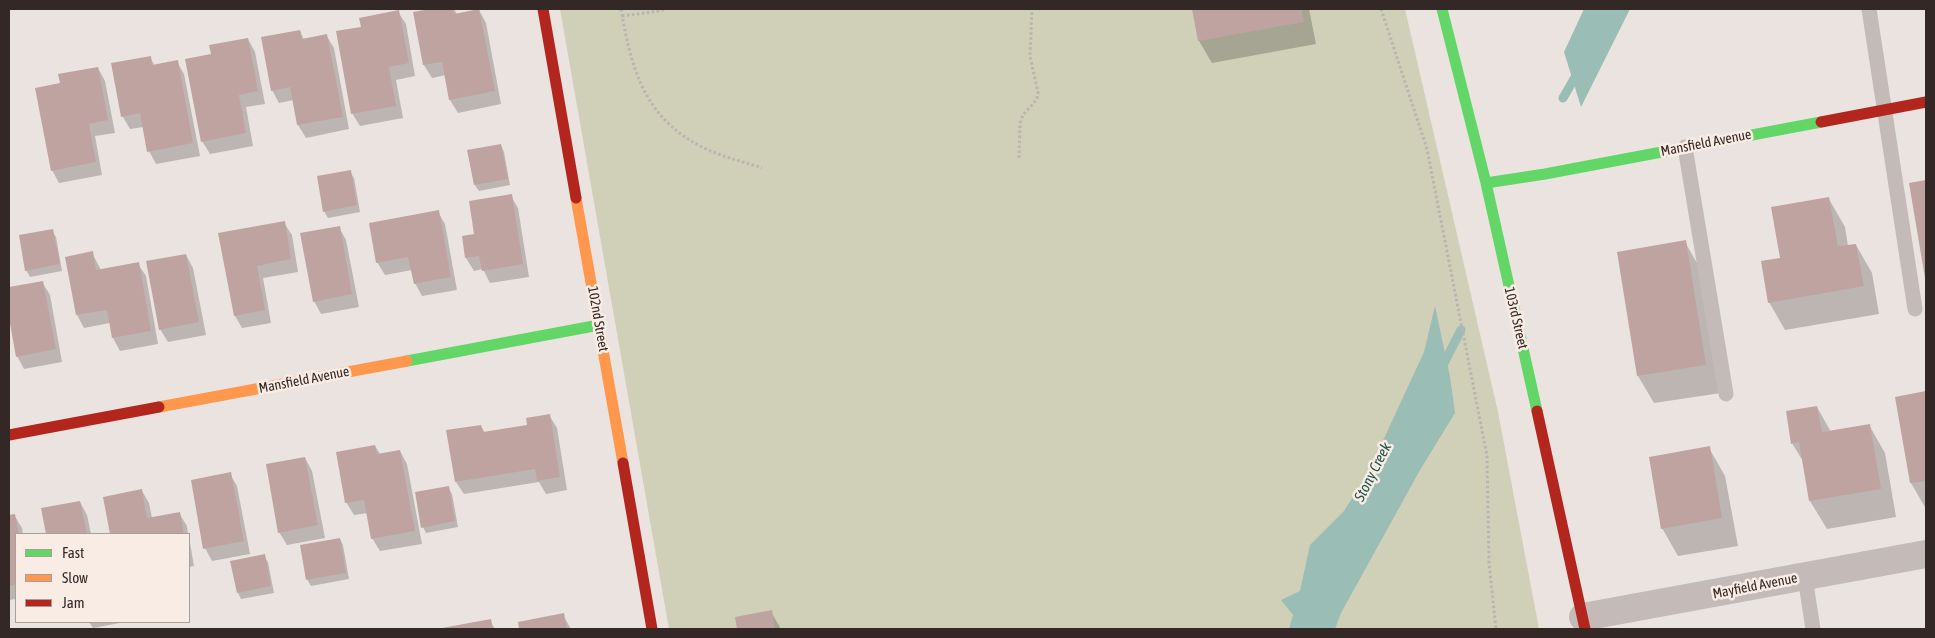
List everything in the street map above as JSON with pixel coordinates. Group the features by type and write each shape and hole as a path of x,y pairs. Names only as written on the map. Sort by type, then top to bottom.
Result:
{"street":[{"name":"102nd Street","path":"543,9 652,629"},
{"name":"103rd Street","path":"1442,9 1486,182 1584,623"},
{"name":"Mansfield Avenue","path":"1486,182 1546,174 1926,102"},
{"name":"Mansfield Avenue","path":"9,435 599,325"},
{"name":"Mayfield Avenue","path":"1584,623 1804,577 1926,554"}],"lane":[{"path":"1869,9 1916,309"},
{"path":"1685,147 1726,394"},
{"path":"1804,577 1813,629"}],"path":[{"path":"621,9 636,76 644,92 667,122 699,146 762,168"},
{"path":"622,16 666,9"},
{"path":"1019,158 1020,122 1026,110 1037,99 1038,93 1030,56 1032,9"},
{"path":"1380,9 1427,150 1487,456 1489,564 1496,629"}],"green space":[{"path":"560,9 1405,9 1498,412 1539,629 669,629"}],"water":[{"path":"1584,9 1630,9 1581,107 1564,52"},
{"path":"1435,306 1450,377 1455,413 1420,470 1341,613 1335,629 1289,629 1293,615 1281,600 1300,591 1310,545 1344,511 1368,473 1424,352"}],"building":[{"path":"430,9 453,9 454,14 479,9 495,91 449,100 442,62 423,65 413,12"},
{"path":"1192,9 1301,9 1304,22 1198,41"},
{"path":"399,10 409,63 389,67 396,106 351,114 336,31 361,27 359,18"},
{"path":"300,30 302,39 327,34 343,117 297,125 290,87 271,91 261,37"},
{"path":"248,38 258,91 239,95 246,133 201,142 185,59 211,54 209,45"},
{"path":"151,56 152,65 178,60 193,143 147,152 140,113 121,117 111,63"},
{"path":"98,67 108,120 89,124 96,162 51,171 35,88 60,83 58,74"},
{"path":"501,144 508,179 474,185 467,150"},
{"path":"351,170 357,205 323,212 317,176"},
{"path":"1926,180 1926,278 1925,278 1909,183"},
{"path":"512,194 523,264 482,271 479,256 465,258 462,236 474,234 469,201"},
{"path":"1829,197 1838,246 1856,244 1864,286 1768,303 1761,261 1780,258 1771,207"},
{"path":"439,210 451,277 414,284 408,257 376,263 369,223"},
{"path":"285,221 291,259 257,266 265,310 234,316 218,233"},
{"path":"340,226 352,294 313,302 300,233"},
{"path":"53,229 60,264 25,271 19,235"},
{"path":"1686,240 1706,365 1637,376 1617,252"},
{"path":"93,251 96,270 139,262 151,331 112,338 107,310 76,315 65,257"},
{"path":"186,254 199,322 159,330 146,261"},
{"path":"43,281 56,349 16,357 9,318 9,287"},
{"path":"1926,391 1926,481 1910,483 1895,397"},
{"path":"1817,406 1822,432 1870,424 1881,489 1809,501 1799,442 1791,444 1786,411"},
{"path":"550,414 560,477 537,481 535,469 455,482 446,430 481,425 483,432 527,425 526,418"},
{"path":"375,445 377,454 400,450 415,531 371,539 364,500 345,503 336,452"},
{"path":"1710,446 1722,518 1661,529 1649,457"},
{"path":"305,457 318,525 278,533 266,464"},
{"path":"231,472 244,541 203,549 191,480"},
{"path":"449,486 455,521 421,528 415,492"},
{"path":"142,489 147,518 180,512 184,533 110,533 103,497"},
{"path":"80,501 87,533 46,533 41,508"},
{"path":"15,514 19,533 15,533 15,585 9,586 9,515"},
{"path":"340,538 346,573 306,580 300,545"},
{"path":"265,554 271,586 237,593 230,561"},
{"path":"772,610 775,629 737,629 735,617"},
{"path":"564,613 567,629 519,629 518,622"},
{"path":"491,619 493,629 442,629 442,628"}],"waterway":[{"name":"Stony Creek","path":"1563,98 1578,72"},
{"name":"Stony Creek","path":"1441,369 1461,330"}],"traffic: fast":[{"path":"1442,9 1486,183 1537,411"},
{"path":"1486,183 1545,174 1821,122"},
{"path":"407,361 599,325"}],"traffic: slow":[{"path":"576,198 623,463"},
{"path":"159,407 407,361"}],"traffic: jam":[{"path":"543,9 576,198"},
{"path":"1821,122 1926,102"},
{"path":"9,435 159,407"},
{"path":"1537,411 1585,629"},
{"path":"623,463 652,629"}]}
